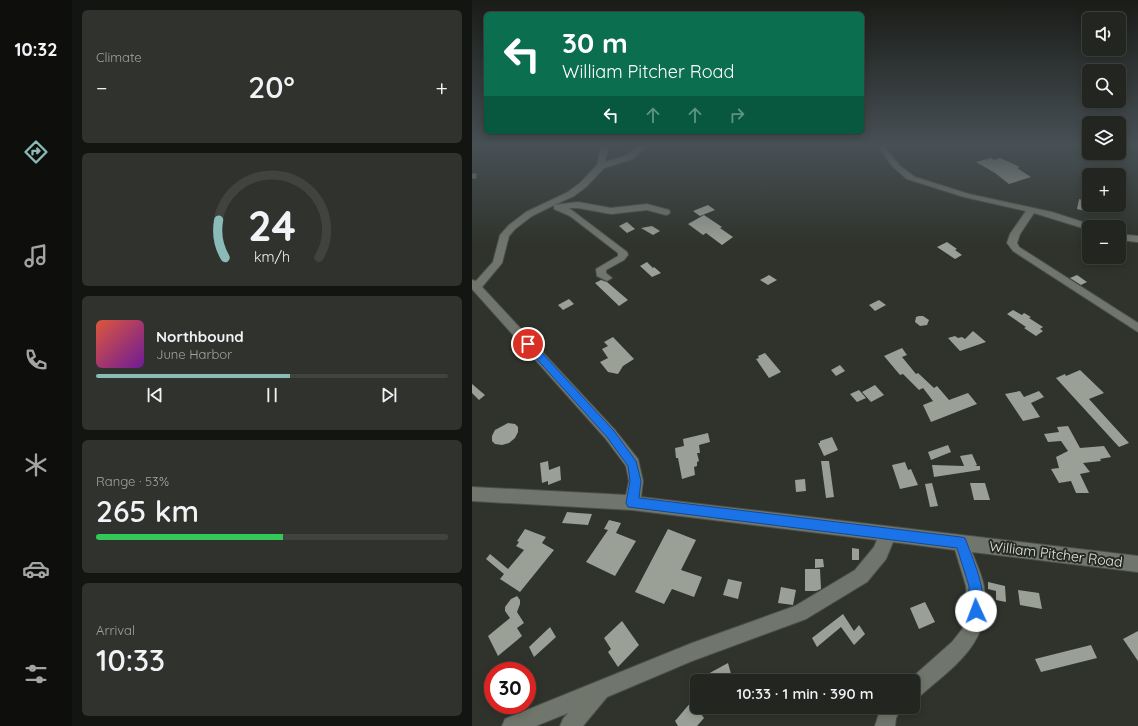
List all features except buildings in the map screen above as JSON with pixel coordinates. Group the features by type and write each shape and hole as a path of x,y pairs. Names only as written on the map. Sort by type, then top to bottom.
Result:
{"street":[{"path":"590,178 583,186 571,194 529,214 512,227 505,235 501,253 497,262 474,285 610,434 633,464 636,481 632,503"},
{"path":"912,178 953,193 1031,210 1082,225"},
{"path":"557,207 578,205 611,211 647,207 666,212"},
{"path":"547,206 566,209 576,215 586,225 622,252 623,255 621,258 601,269 601,274 607,278"},
{"path":"1031,210 1012,243 1016,249 1138,328"},
{"path":"1126,238 1138,239"},
{"name":"William Pitcher Road","path":"472,494 632,503 1138,564"},
{"path":"512,726 692,652 800,613 862,576 880,553 888,534"},
{"path":"920,683 959,649 971,632 976,611 975,586 961,543"},
{"path":"570,726 600,690"},
{"path":"885,726 888,714"}],"route":[{"path":"528,344 610,434 633,464 636,481 632,503 961,543 975,586 976,611"}]}
